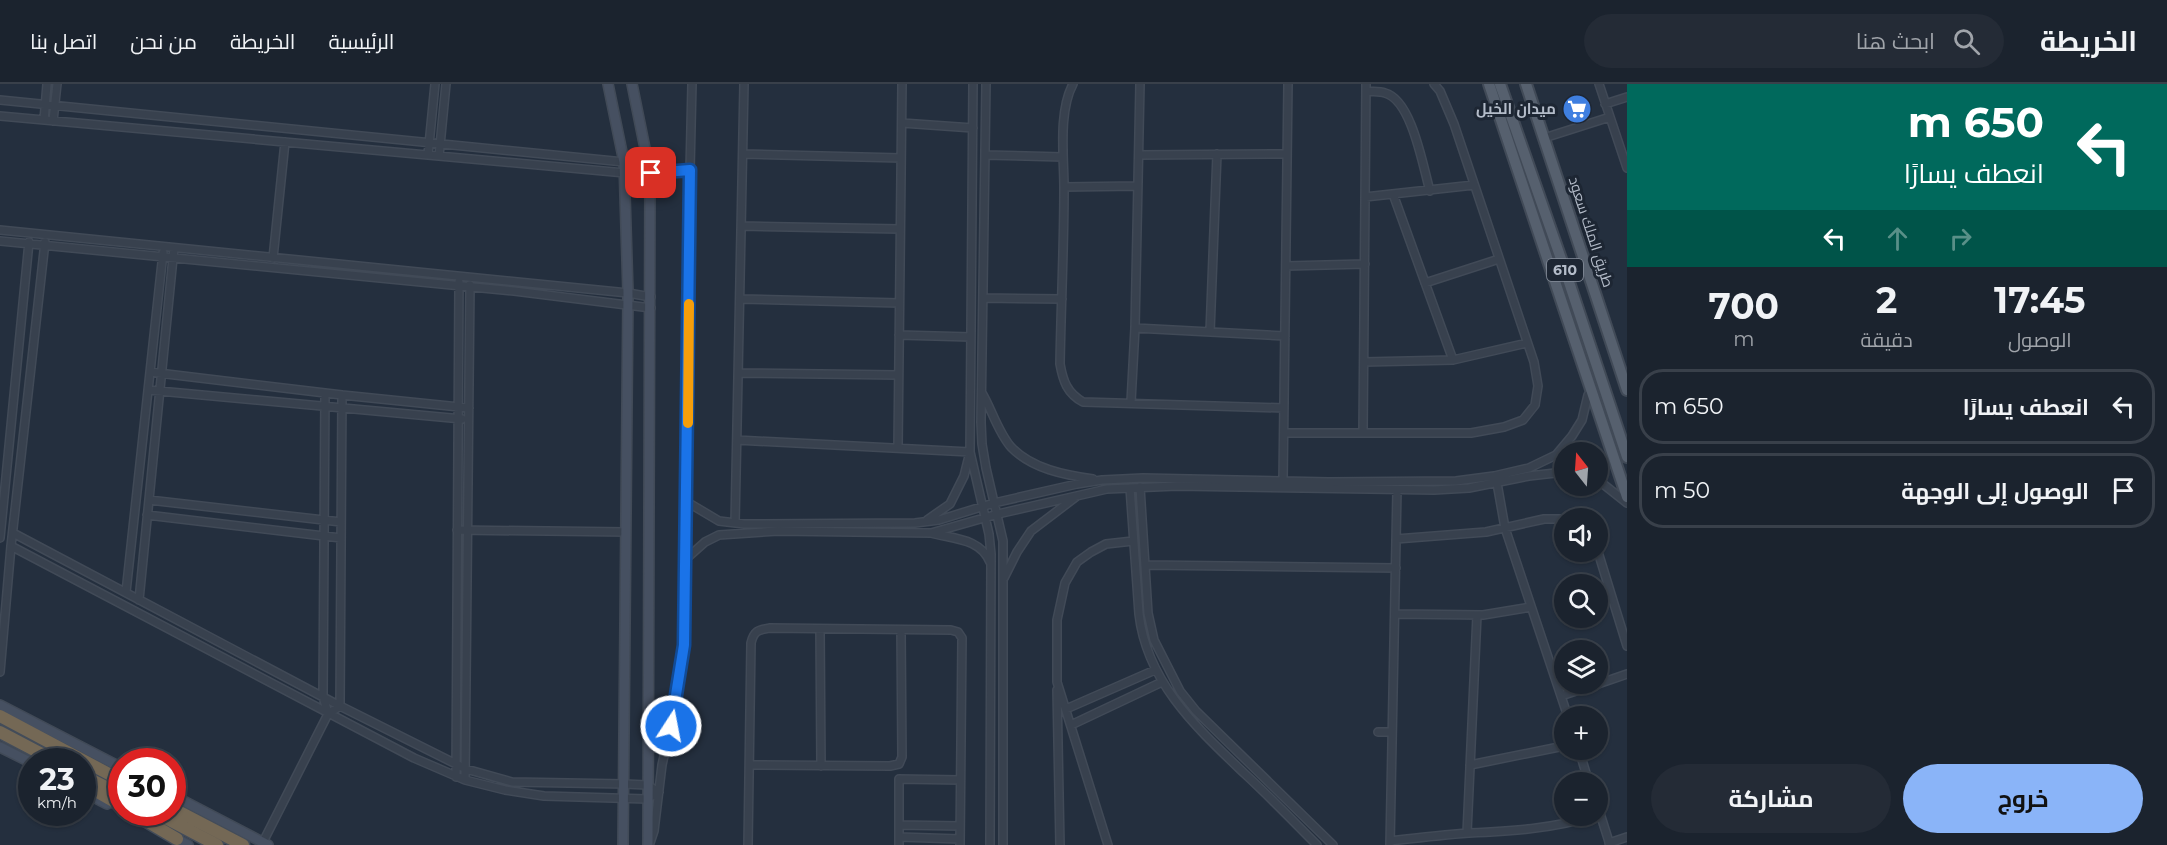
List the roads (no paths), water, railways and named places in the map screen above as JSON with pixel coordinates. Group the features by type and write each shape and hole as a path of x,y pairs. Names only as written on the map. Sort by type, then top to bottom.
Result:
{"highway":[{"path":"0,716 108,774"},
{"path":"0,733 26,748"},
{"path":"0,733 29,748"},
{"path":"186,815 243,845"},
{"path":"155,826 182,842"},
{"path":"181,826 217,845"}],"main road":[{"path":"608,84 624,162 628,293 623,845"},
{"path":"633,84 651,173 648,845"},
{"path":"1489,84 1627,496"},
{"name":"610","path":"1500,84 1568,276 1627,457"},
{"name":"طريق الملك سعود","path":"1526,84 1627,390"},
{"path":"0,705 108,761"},
{"path":"0,747 18,757"},
{"path":"186,802 265,844"},
{"path":"151,826 182,842"}],"street":[{"path":"44,120 47,84"},
{"path":"53,121 57,84"},
{"path":"428,155 435,84"},
{"path":"439,156 446,84"},
{"path":"648,845 654,831 684,645 692,84"},
{"path":"735,523 744,84"},
{"path":"898,448 902,84"},
{"path":"973,84 970,452 989,534 991,566 990,845"},
{"path":"986,84 982,444 1003,542 1003,845"},
{"path":"1073,84 1066,103 1063,157 1060,364 1062,377 1068,389 1073,396 1083,402 1284,408"},
{"path":"1131,402 1135,328 1140,84"},
{"path":"1283,482 1288,84"},
{"path":"1284,433 1471,433 1504,428 1523,420 1535,405 1538,387 1534,362 1454,124 1440,91 1434,84"},
{"path":"1599,84 1627,168"},
{"path":"1363,433 1366,88 1385,93 1396,99 1404,110 1430,191"},
{"path":"1605,104 1627,97"},
{"path":"0,100 624,162 651,173"},
{"path":"0,116 625,173 690,170"},
{"path":"1544,138 1610,117"},
{"path":"902,123 973,128"},
{"path":"273,258 285,142"},
{"path":"743,154 901,158"},
{"path":"1210,332 1217,154"},
{"path":"1139,155 1287,154"},
{"path":"985,155 1063,157"},
{"path":"1365,196 1474,185"},
{"path":"1064,187 1138,186"},
{"path":"1393,194 1453,360"},
{"path":"742,226 900,229"},
{"path":"0,230 651,297"},
{"path":"0,537 30,234"},
{"path":"0,672 11,546 45,236"},
{"path":"0,241 470,287 651,308"},
{"path":"126,592 163,247"},
{"path":"139,600 174,248"},
{"path":"1425,283 1499,259"},
{"path":"1286,266 1365,264"},
{"path":"456,777 459,276"},
{"path":"465,780 470,278"},
{"path":"982,298 1062,300"},
{"path":"740,299 899,303"},
{"path":"1135,328 1285,336"},
{"path":"899,335 971,337"},
{"path":"1364,362 1453,360 1527,343"},
{"path":"150,372 469,408"},
{"path":"738,373 898,375"},
{"path":"148,390 469,420"},
{"path":"982,391 1011,446 1047,469 1067,475 1102,480"},
{"path":"325,393 322,697 328,714"},
{"path":"340,706 342,395"},
{"path":"1567,442 1582,420 1588,395"},
{"path":"737,440 970,452"},
{"path":"925,522 950,504 964,476 970,452"},
{"path":"687,502 719,521 735,523 925,522 994,503 1102,480 1183,478 1283,482 1456,481 1529,468 1554,455"},
{"path":"931,533 1078,495 1140,487 1213,486 1397,490 1469,488 1554,472"},
{"path":"1497,483 1505,528 1564,706"},
{"path":"1140,487 1148,613 1154,640 1180,691 1196,711 1333,845"},
{"path":"1130,488 1141,632 1155,670 1176,704 1208,739 1317,845"},
{"path":"1608,488 1627,503"},
{"path":"1397,490 1390,843 1467,833 1521,831 1554,826"},
{"path":"1003,580 1031,531 1078,495"},
{"path":"149,500 341,522"},
{"path":"147,515 341,538"},
{"path":"1396,539 1464,534 1554,519"},
{"path":"457,530 626,532"},
{"path":"13,533 322,697 466,769 512,782 647,785 659,792"},
{"path":"687,558 705,542 719,535 733,533 931,533 971,542 984,552 991,566"},
{"path":"1060,845 1057,620 1065,583 1077,562 1091,552 1106,544 1133,541"},
{"path":"11,546 204,646 328,714 456,777 505,790 544,795 647,800 659,792"},
{"path":"1601,562 1627,646"},
{"path":"1145,566 1396,568"},
{"path":"1395,614 1477,615 1531,607"},
{"path":"1467,833 1477,615"},
{"path":"820,628 821,766"},
{"path":"748,845 751,643 753,634 757,630 820,628 958,632 962,638 960,842 899,841 899,779 960,780"},
{"path":"750,765 890,766 899,764 902,757 901,630"},
{"path":"1058,719 1067,711 1155,670"},
{"path":"1608,680 1627,674"},
{"path":"1057,682 1108,845"},
{"path":"1071,725 1162,682"},
{"path":"1561,696 1567,694"},
{"path":"265,844 328,714 340,706"},
{"path":"1378,732 1392,732"},
{"path":"1470,765 1554,748"},
{"path":"899,825 960,826"},
{"path":"1602,826 1610,844 1627,837"}],"place":[{"name":"ميدان الخيل","path":"1577,109"}]}
